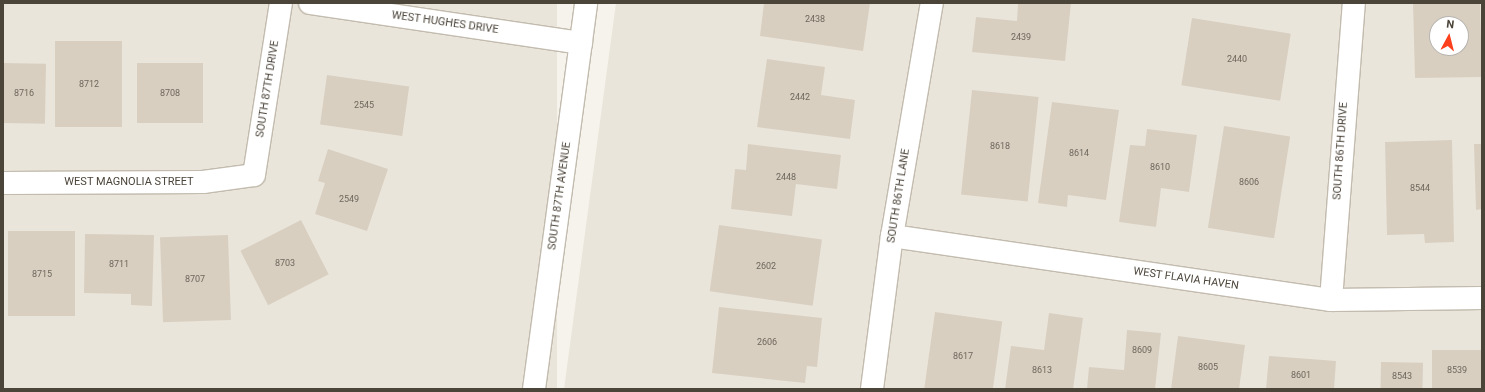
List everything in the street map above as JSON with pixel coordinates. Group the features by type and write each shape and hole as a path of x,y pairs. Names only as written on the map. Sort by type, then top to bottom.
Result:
{"street":[{"name":"SOUTH 87TH DRIVE","path":"254,175 281,3"},
{"name":"WEST HUGHES DRIVE","path":"310,3 581,43"},
{"name":"SOUTH 87TH AVENUE","path":"534,389 586,3"},
{"name":"SOUTH 86TH LANE","path":"872,389 892,236 932,3"},
{"name":"SOUTH 86TH DRIVE","path":"1331,300 1354,3"},
{"name":"WEST MAGNOLIA STREET","path":"3,183 203,182 254,175"},
{"name":"WEST FLAVIA HAVEN","path":"892,236 1331,300 1482,298"}],"shaded area":[{"path":"3,3 557,3 557,389 3,389"},
{"path":"616,3 1482,3 1482,389 564,389"}],"building":[{"path":"764,3 870,3 863,51 760,36"},
{"path":"1018,3 1071,3 1065,61 972,52 976,17 1017,21"},
{"path":"1413,3 1480,3 1482,77 1415,78"},
{"path":"1192,18 1291,34 1280,101 1181,85"},
{"path":"55,41 122,41 122,127 55,127"},
{"path":"767,59 825,67 821,95 855,100 850,139 757,127"},
{"path":"3,63 46,64 45,124 3,123"},
{"path":"137,63 203,63 203,123 137,123"},
{"path":"327,75 409,87 402,136 320,125"},
{"path":"972,90 1039,97 1028,201 961,194"},
{"path":"1052,102 1119,110 1106,200 1068,195 1067,207 1038,203"},
{"path":"1224,126 1290,136 1274,238 1208,228"},
{"path":"1147,129 1197,135 1189,192 1161,188 1156,227 1119,222 1130,145 1145,146"},
{"path":"1452,140 1454,242 1425,243 1424,234 1387,235 1385,142"},
{"path":"748,144 841,155 837,189 796,184 792,216 731,209 735,169 746,170"},
{"path":"1474,144 1482,144 1482,209 1476,210"},
{"path":"328,149 388,169 367,231 315,214 325,183 318,181"},
{"path":"301,220 329,274 268,305 240,251"},
{"path":"719,225 822,239 813,306 710,291"},
{"path":"8,231 75,231 75,316 8,316"},
{"path":"85,234 154,235 152,306 131,305 131,294 84,293"},
{"path":"228,235 231,320 163,322 160,237"},
{"path":"719,307 822,318 817,367 807,366 805,383 712,373"},
{"path":"935,312 1002,321 993,389 924,389"},
{"path":"1049,313 1083,318 1073,389 1005,389 1011,346 1044,350"},
{"path":"1127,330 1161,333 1155,389 1087,389 1089,367 1124,370"},
{"path":"1178,336 1245,345 1239,389 1171,389"},
{"path":"1432,350 1482,350 1482,389 1432,389"},
{"path":"1269,356 1336,361 1334,389 1266,389"},
{"path":"1381,362 1423,363 1423,389 1381,389"}]}
